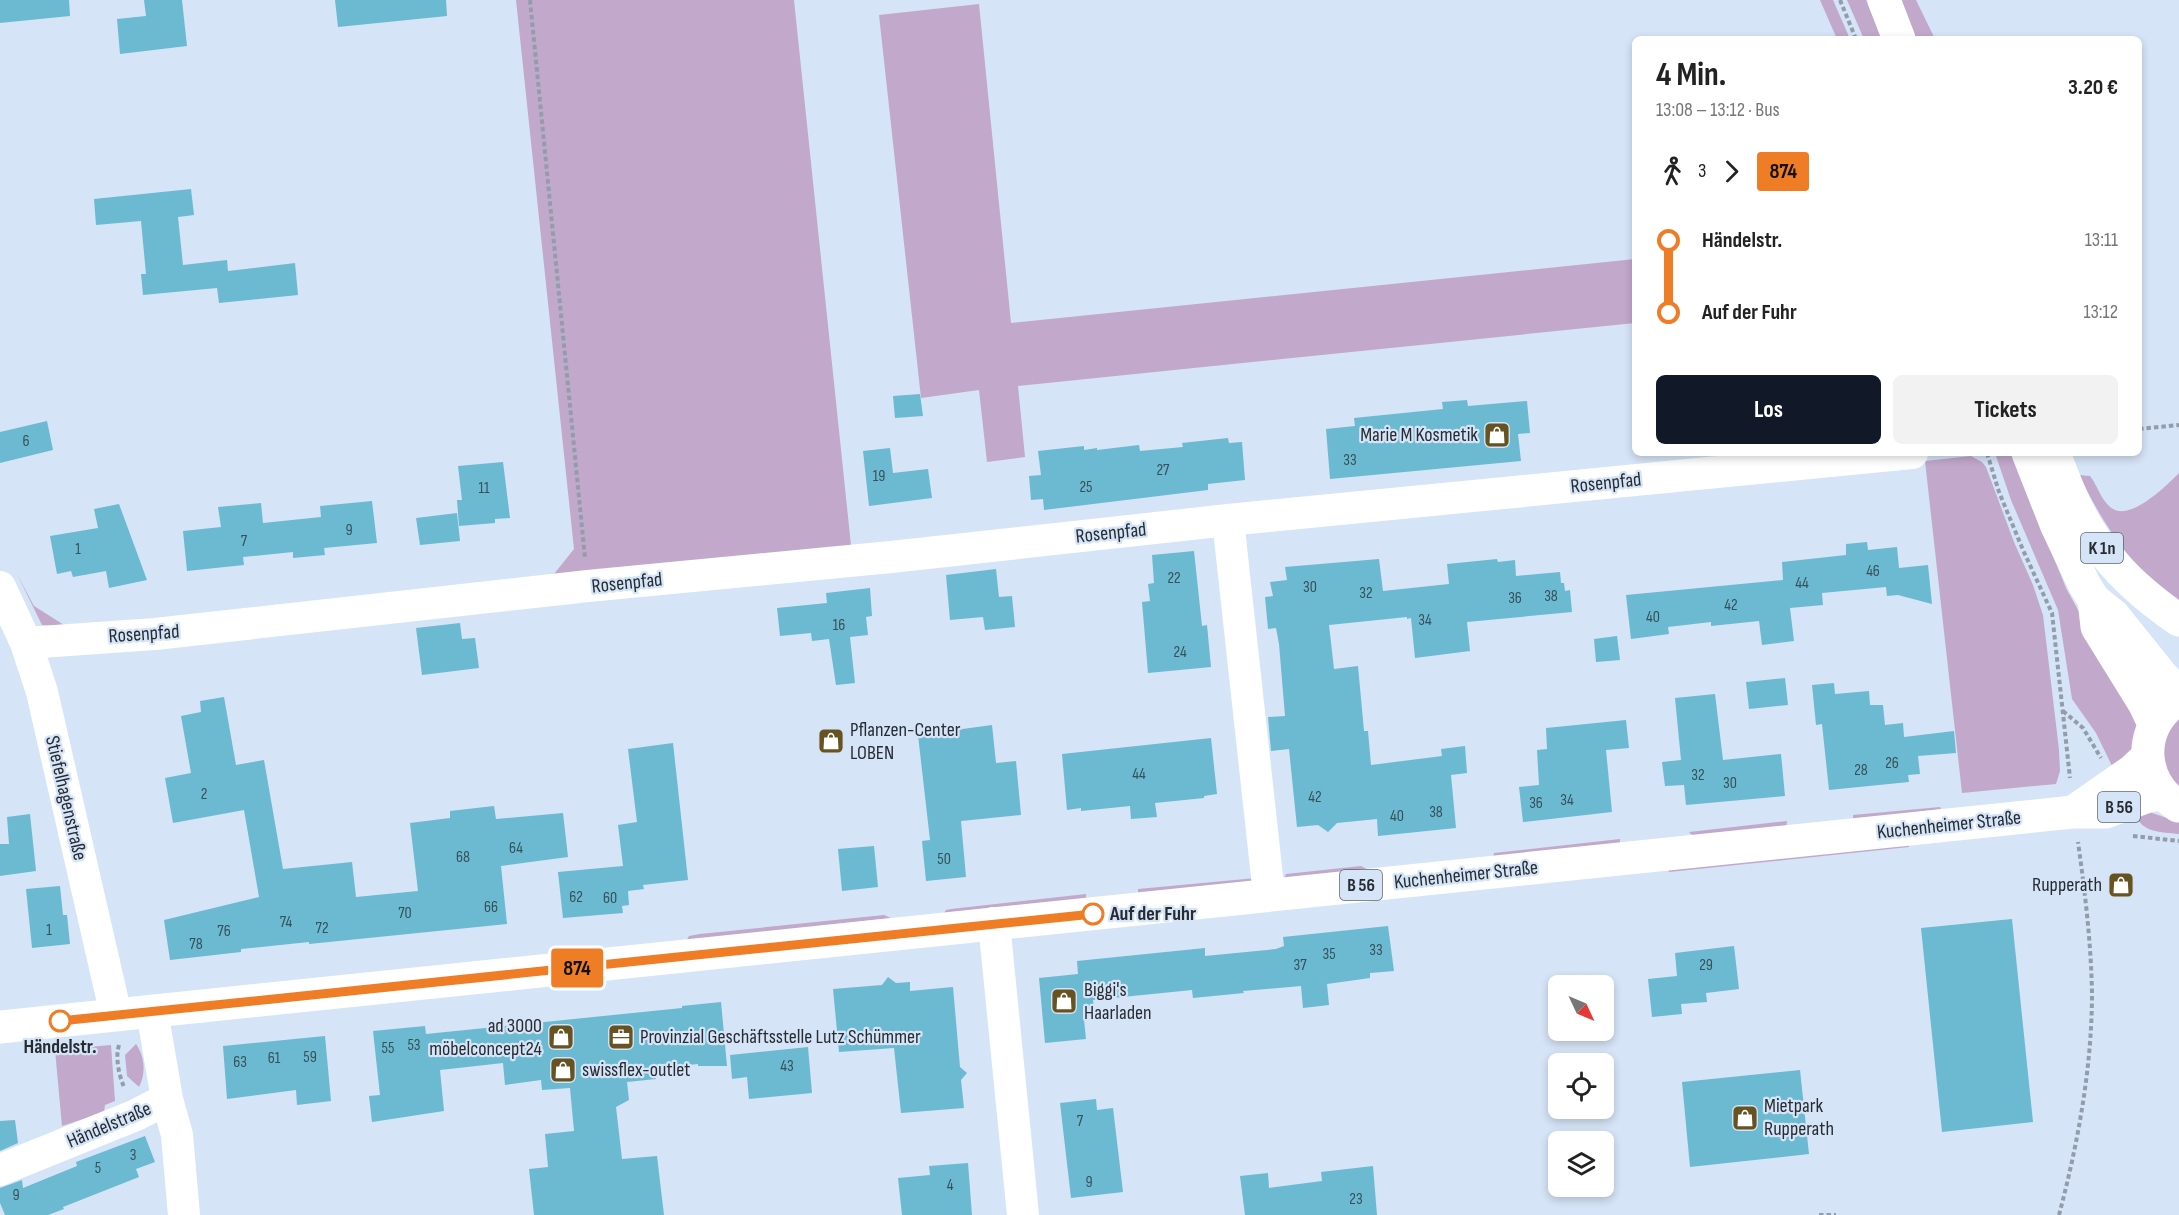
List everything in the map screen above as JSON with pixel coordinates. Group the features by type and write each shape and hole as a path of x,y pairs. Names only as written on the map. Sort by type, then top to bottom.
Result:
{"main road":[{"path":"1884,0 1898,36"},
{"name":"K 1n","path":"2029,456 2056,525 2094,600 2114,615 2163,677 2179,693"},
{"name":"K 1n","path":"2055,456 2070,494 2096,541 2124,575 2179,621"},
{"name":"K 1n","path":"2094,600 2097,627 2144,703 2154,724"},
{"path":"2171,800 2152,777 2147,757 2149,737 2154,724 2167,708 2179,699"},
{"name":"Kuchenheimer Straße","path":"2073,812 2132,771 2147,757"},
{"name":"Kuchenheimer Straße","path":"0,1028 2073,812 2106,812 2148,796 2171,800"}],"street":[{"name":"Rosenpfad","path":"26,643 155,634 588,586 891,557 1228,520 1881,456"},
{"path":"1228,520 1269,895"},
{"name":"Stiefelhagenstraße","path":"0,587 26,643 42,692 133,1013"},
{"path":"994,923 1023,1215"},
{"name":"Händelstraße","path":"0,1170 136,1115 167,1099 133,1013"},
{"path":"167,1099 177,1135 184,1215"}],"path":[{"path":"530,0 588,586"},
{"path":"1840,0 1855,36"},
{"path":"2142,429 2179,425"},
{"path":"1988,456 2003,502 2052,613 2073,812 2088,911 2092,994 2085,1088 2077,1139 2059,1215"},
{"path":"133,1013 117,1051 120,1078 136,1115"},
{"path":"1819,1215 1836,1215"}],"shaded area":[{"path":"516,0 794,0 852,555 550,579 574,549"},
{"path":"1820,0 1833,0 1849,36 1836,36"},
{"path":"1847,0 1866,0 1881,36 1863,36"},
{"path":"1900,0 1916,0 1934,36 1915,36"},
{"path":"979,4 1011,323 1632,259 1632,323 1018,386 1025,457 987,462 979,390 921,398 879,15"},
{"path":"1971,456 1986,467 2043,615 2059,750 2060,771 2056,784 1962,793 1925,461"},
{"path":"1996,456 2013,456 2066,588 2139,722 2135,745 2114,770 2096,733 2072,699 2058,610 2011,500"},
{"path":"2179,473 2179,603 2148,577 2121,546 2098,511 2079,475 2090,476 2107,504 2115,510 2123,511 2150,499"},
{"path":"17,574 34,606 64,625 58,627 42,625"},
{"path":"2179,714 2179,792 2160,757 2172,721"},
{"path":"1940,807 1941,809 1853,820 1853,815"},
{"path":"2149,812 2179,822 2179,834 2147,828 2138,820 2135,813"},
{"path":"1787,821 1786,828 1694,837 1689,832"},
{"path":"1620,839 1620,844 1493,858 1494,853"},
{"path":"1908,844 1909,847 1669,872 1668,869"},
{"path":"1361,866 1367,869 1283,881 1286,874"},
{"path":"1256,878 1259,880 1138,896 1138,889"},
{"path":"1086,894 1086,901 942,916 946,910 951,909"},
{"path":"884,915 891,918 686,941 689,936 700,934"},
{"path":"136,1044 144,1065 139,1087 127,1076 125,1055"},
{"path":"111,1045 115,1101 105,1105 104,1112 62,1126 55,1050"}],"building":[{"path":"0,0 69,0 70,16 0,23"},
{"path":"144,0 182,0 187,46 120,54 117,19 146,16"},
{"path":"335,0 446,0 447,16 338,27"},
{"path":"191,189 194,215 178,217 183,265 227,260 228,271 295,263 298,295 219,303 217,288 143,295 141,274 146,274 141,221 96,225 94,199"},
{"path":"920,394 923,416 895,418 893,396"},
{"path":"1467,400 1468,406 1527,401 1530,433 1518,434 1521,461 1330,479 1326,429 1355,426 1354,418 1443,409 1442,402"},
{"path":"47,421 53,450 0,463 0,432"},
{"path":"1228,438 1229,443 1242,442 1245,480 1208,484 1208,490 1044,510 1043,499 1031,500 1029,476 1041,475 1038,451 1084,446 1084,450 1097,448 1097,450 1139,445 1140,451 1183,447 1182,443"},
{"path":"890,448 893,473 928,469 932,498 869,506 863,451"},
{"path":"503,462 510,518 495,519 495,523 459,526 457,500 462,500 458,466"},
{"path":"372,501 377,543 324,548 325,555 293,558 293,552 243,557 244,565 187,571 183,531 221,527 218,507 261,503 263,523 321,517 320,506"},
{"path":"119,504 147,580 109,588 106,571 73,577 71,571 57,574 50,536 98,528 94,509"},
{"path":"457,513 460,541 420,545 416,518"},
{"path":"1867,542 1868,550 1897,547 1899,568 1928,565 1932,604 1898,595 1887,596 1886,587 1822,593 1823,605 1790,608 1794,641 1762,645 1759,621 1711,626 1711,622 1668,627 1669,634 1631,639 1626,595 1783,580 1782,562 1846,555 1846,544"},
{"path":"1194,551 1202,626 1207,625 1211,667 1148,673 1142,602 1150,601 1148,584 1154,583 1152,555"},
{"path":"1379,559 1383,591 1449,584 1447,564 1497,559 1498,562 1515,560 1516,576 1560,572 1561,583 1564,583 1565,591 1570,590 1572,612 1467,622 1470,651 1415,658 1411,618 1329,625 1334,669 1358,666 1364,731 1368,731 1371,765 1442,756 1441,749 1465,746 1467,773 1451,775 1456,828 1378,836 1377,819 1337,823 1328,832 1318,825 1297,827 1289,749 1271,751 1268,717 1285,716 1279,644 1276,628 1268,629 1265,597 1273,596 1270,582 1287,580 1285,567"},
{"path":"996,569 999,597 1012,596 1015,627 985,630 983,617 950,620 946,575"},
{"path":"870,588 872,616 866,617 868,635 850,637 855,683 836,685 829,639 812,641 811,633 780,636 777,608 827,603 826,593"},
{"path":"460,623 462,639 475,638 479,668 422,675 416,628"},
{"path":"1617,636 1620,660 1596,662 1594,639"},
{"path":"1785,678 1788,705 1749,709 1746,682"},
{"path":"1834,683 1835,694 1869,691 1870,705 1883,705 1885,725 1903,723 1904,737 1954,731 1956,753 1918,756 1920,774 1908,775 1909,782 1829,790 1822,724 1816,725 1812,685"},
{"path":"1715,694 1723,760 1781,754 1785,796 1686,805 1684,785 1665,786 1662,762 1681,760 1675,698"},
{"path":"224,697 236,765 264,760 283,869 352,862 356,897 418,891 410,823 450,818 450,811 494,806 496,819 563,813 568,857 501,866 507,924 241,949 241,952 170,960 164,920 259,897 244,810 173,823 165,778 191,773 181,716 201,712 200,701"},
{"path":"1626,720 1629,748 1606,750 1612,812 1523,822 1519,787 1539,785 1537,750 1547,749 1546,728"},
{"path":"992,725 996,763 1016,761 1021,815 961,821 966,877 926,881 922,841 930,840 918,735"},
{"path":"1211,738 1217,794 1204,796 1204,798 1155,803 1157,817 1131,819 1130,806 1081,811 1081,808 1067,810 1062,754"},
{"path":"673,743 688,880 643,885 644,889 628,891 629,905 622,906 623,913 563,918 558,872 623,866 618,825 637,822 628,749"},
{"path":"30,814 36,871 0,876 0,844 9,844 7,817"},
{"path":"874,846 878,887 842,891 838,849"},
{"path":"60,886 63,915 67,915 70,944 32,948 26,889"},
{"path":"2012,919 2033,1122 1942,1132 1921,928"},
{"path":"1388,926 1394,971 1370,973 1370,978 1327,984 1329,1005 1303,1008 1301,986 1193,998 1192,990 1093,1000 1094,1008 1083,1010 1086,1039 1045,1043 1039,978 1078,974 1077,961 1205,948 1205,956 1276,949 1284,946 1283,937"},
{"path":"1734,946 1739,989 1706,993 1707,1002 1681,1004 1682,1014 1652,1017 1648,979 1677,976 1675,953"},
{"path":"888,977 896,983 910,982 910,991 953,987 960,1067 967,1073 961,1080 964,1108 901,1113 894,1048 839,1052 833,989 882,985"},
{"path":"721,1002 727,1066 698,1066 698,1064 655,1069 656,1079 627,1082 629,1100 616,1107 622,1159 657,1156 664,1215 534,1215 529,1169 548,1167 545,1134 574,1131 570,1088 542,1090 541,1080 505,1085 503,1063 440,1070 444,1111 372,1122 369,1096 380,1095 373,1031 425,1026 426,1034"},
{"path":"325,1036 331,1101 297,1105 296,1090 227,1099 223,1046"},
{"path":"808,1047 812,1093 749,1099 747,1077 732,1079 730,1055"},
{"name":"Mietpark Rupperath","path":"1800,1070 1809,1154 1690,1167 1682,1082"},
{"path":"1096,1099 1097,1110 1113,1108 1123,1192 1071,1198 1060,1103"},
{"path":"15,1120 18,1143 0,1151 0,1121"},
{"path":"145,1136 155,1162 136,1169 139,1177 48,1215 5,1215 0,1203 0,1188 22,1180 23,1188 77,1166 76,1162"},
{"path":"968,1163 972,1215 902,1215 898,1178 930,1175 929,1166"},
{"path":"1373,1166 1377,1215 1245,1215 1240,1176 1268,1173 1269,1188 1322,1181 1321,1172"}],"bus line":[{"name":"874","path":"60,1021 1093,914"}],"place":[{"name":"Marie M Kosmetik","path":"1497,435"},
{"name":"Pflanzen-Center LOBEN","path":"831,741"},
{"name":"Rupperath","path":"2121,885"},
{"name":"Auf der Fuhr","path":"1093,914"},
{"name":"Biggi's Haarladen","path":"1064,1001"},
{"name":"Händelstr.","path":"60,1021"},
{"name":"ad 3000 möbelconcept24","path":"561,1037"},
{"name":"Provinzial Geschäftsstelle Lutz Schümmer","path":"621,1037"},
{"name":"swissflex-outlet","path":"563,1070"},
{"name":"Mietpark Rupperath","path":"1745,1118"}]}
